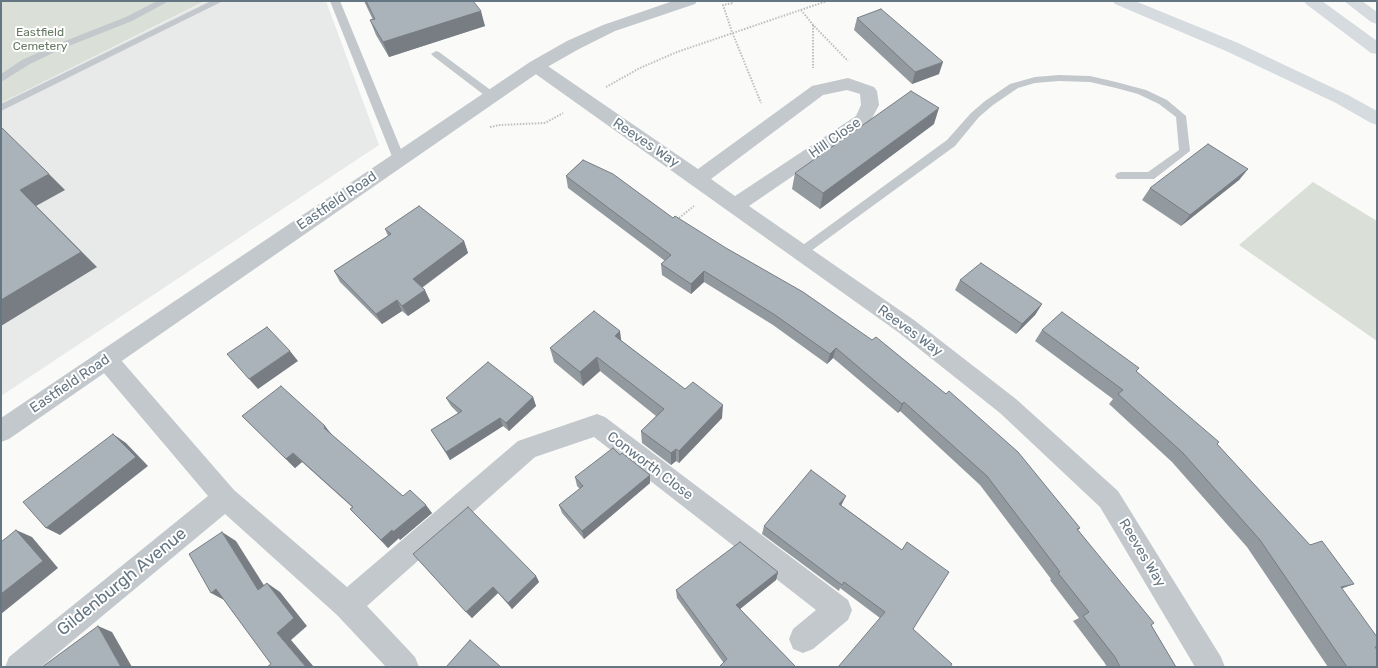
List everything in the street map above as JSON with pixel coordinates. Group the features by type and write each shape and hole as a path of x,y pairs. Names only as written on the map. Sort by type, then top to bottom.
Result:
{"highway":[{"path":"1122,1 1232,47 1342,99 1377,118"},
{"path":"1312,1 1377,49"},
{"path":"1352,1 1377,19"}],"street":[{"name":"Eastfield Road","path":"1,431 536,66 609,28 689,1"},
{"name":"Reeves Way","path":"536,66 735,205 800,253 906,326 1008,406 1109,499 1211,667"},
{"path":"698,179 818,90 848,84 858,88"},
{"name":"Hill Close","path":"735,205 863,120 870,105 868,91 858,88"},
{"path":"106,359 225,498 347,605 405,667"},
{"name":"Conworth Close","path":"347,605 527,449 597,425 838,610 803,639"},
{"name":"Gildenburgh Avenue","path":"20,667 225,498"}],"lane":[{"path":"1,78 26,62 58,47 128,19 164,1"},
{"path":"1,108 218,1"},
{"path":"335,1 399,159"},
{"path":"436,54 492,96"},
{"path":"800,253 951,143 975,115 989,103 1014,86 1035,80 1059,78 1090,79 1116,85 1142,92 1163,102 1181,116 1185,151 1150,176 1122,176"}],"path":[{"path":"732,1 733,3 723,5 732,32 762,103 782,116"},
{"path":"600,90 640,68 678,52 732,32 827,1"},
{"path":"801,10 813,25 855,68 858,88"},
{"path":"813,25 813,77 818,90"},
{"path":"486,128 500,125 545,123 563,113"}],"shaded area":[{"path":"206,1 326,1 379,145 1,396 1,103"}],"green space":[{"name":"Eastfield Cemetery","path":"1,1 205,1 1,103"},
{"path":"1313,182 1377,221 1377,341 1239,245"}],"building":[{"path":"366,1 473,1 481,11 383,42 370,20 375,19"},
{"path":"881,9 943,62 915,72 857,18"},
{"path":"911,91 939,108 823,193 795,173"},
{"path":"1,127 49,174 20,190 81,252 1,300"},
{"path":"1208,144 1248,169 1190,215 1150,188"},
{"path":"583,160 613,174 673,218 675,216 726,248 803,292 872,340 876,337 946,394 949,391 1018,452 1080,528 1077,529 1154,623 1151,625 1176,667 1120,667 1115,657 1083,616 1089,612 1058,573 1060,572 987,476 904,402 902,404 836,348 830,354 775,315 704,271 691,284 661,264 671,255 566,176"},
{"path":"419,206 464,241 413,279 425,290 402,306 397,300 376,314 334,271 391,234 385,229"},
{"path":"981,263 1042,304 1022,324 960,280"},
{"path":"594,311 620,331 615,336 685,389 693,382 723,405 679,451 676,449 671,453 641,431 664,409 597,357 580,372 550,348"},
{"path":"1062,312 1139,368 1136,371 1219,442 1217,444 1310,545 1322,541 1354,584 1341,587 1377,637 1377,647 1375,647 1377,650 1377,667 1347,667 1260,540 1183,453 1118,394 1123,390 1042,330"},
{"path":"267,327 290,351 249,379 227,354"},
{"path":"488,362 533,397 506,423 500,418 446,452 431,430 462,411 446,398"},
{"path":"281,386 325,426 324,428 403,496 410,490 426,505 381,540 350,509 353,507 293,453 286,459 242,416"},
{"path":"113,434 136,457 46,528 23,502"},
{"path":"613,448 620,455 622,453 650,475 582,531 559,505 583,486 575,477"},
{"path":"811,470 846,496 839,504 902,550 907,542 949,572 913,629 952,664 950,667 838,667 885,612 844,582 842,585 764,526"},
{"path":"468,507 536,576 508,603 493,587 466,612 413,554"},
{"path":"16,530 43,561 1,594 1,542"},
{"path":"222,532 258,590 267,583 294,618 277,633 306,667 267,667 271,664 216,589 211,593 189,554"},
{"path":"740,542 778,572 736,605 796,667 719,667 727,659 676,590"},
{"path":"98,626 121,667 42,667"},
{"path":"470,640 501,667 446,667"}]}
